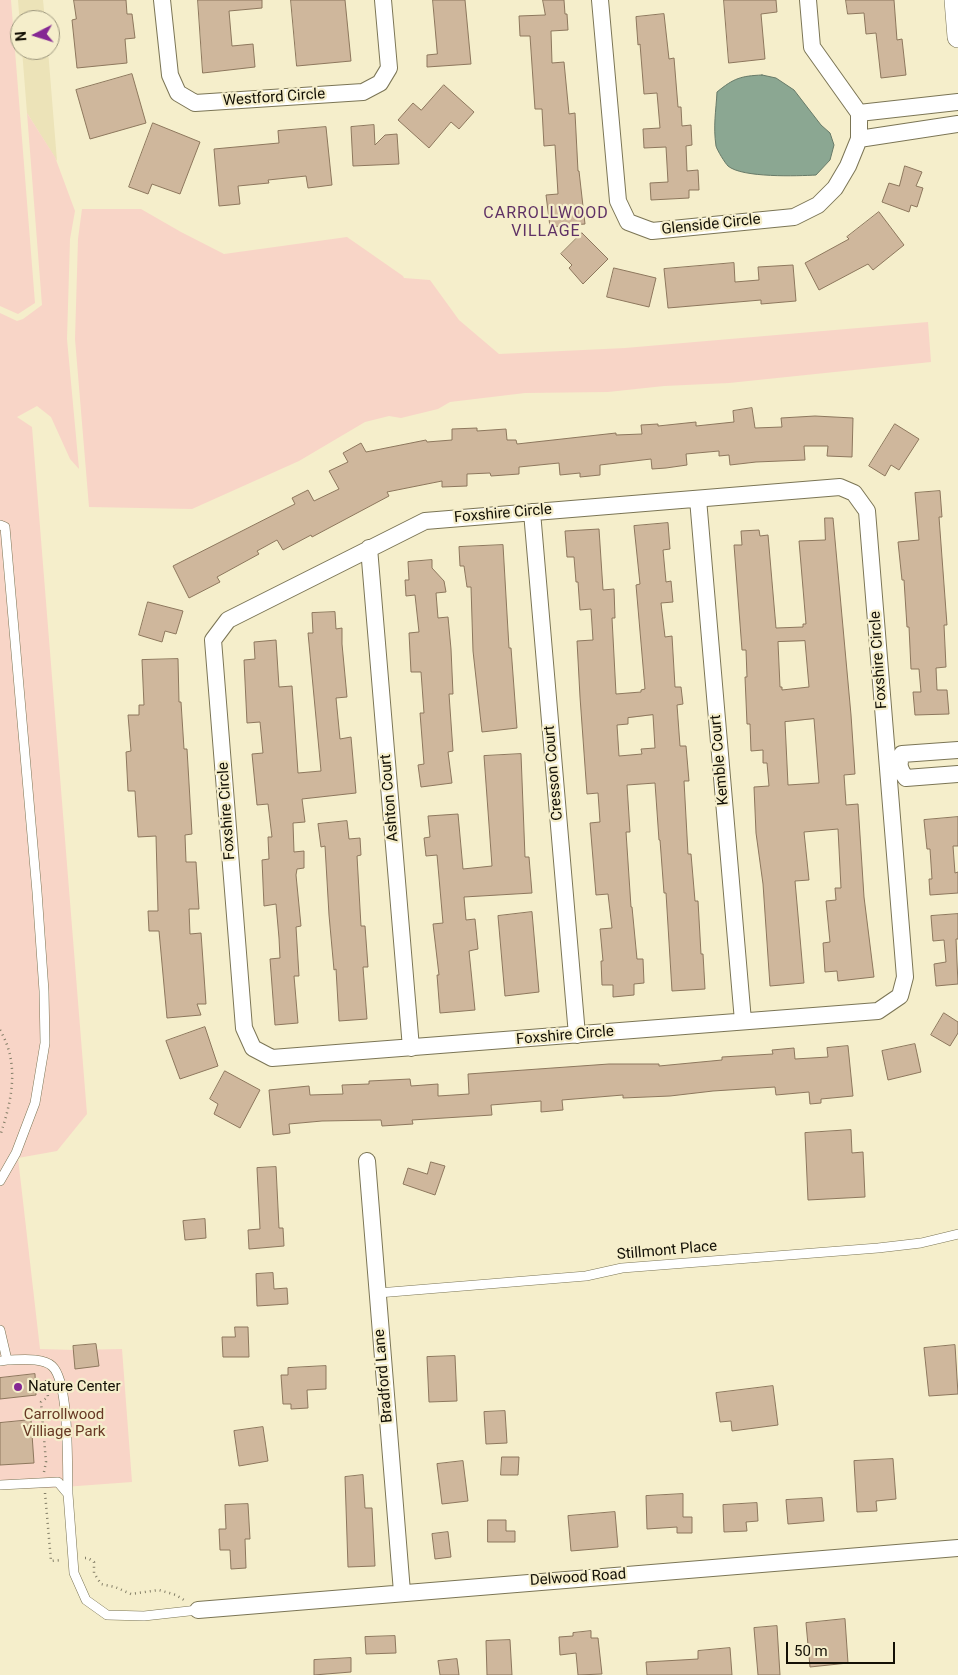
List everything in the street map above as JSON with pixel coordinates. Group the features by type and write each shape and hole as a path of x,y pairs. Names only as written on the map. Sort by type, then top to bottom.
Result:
{"street":[{"name":"Westford Circle","path":"162,0 170,75 178,93 195,103 363,92 380,83 389,68 383,0"},
{"name":"Glenside Circle","path":"600,0 618,201 628,222 652,231 794,217 818,204 835,188 848,166 859,139 859,113"},
{"path":"808,0 812,48 859,113 958,102"},
{"path":"955,0 958,37"},
{"path":"859,139 958,124"},
{"name":"Foxshire Circle","path":"840,487 854,493 867,511 893,766 905,977 900,996 878,1011 272,1058 252,1048 244,1028 213,640 228,620 425,521 532,512 840,487"},
{"name":"Kemble Court","path":"698,499 743,1021"},
{"name":"Cresson Court","path":"532,512 577,1035"},
{"name":"Ashton Court","path":"369,548 411,1048"},
{"path":"958,750 902,754 893,766 906,778 958,774"},
{"name":"Bradford Lane","path":"367,1161 402,1592"},
{"name":"Delwood Road","path":"198,1610 958,1548"}],"lane":[{"path":"0,525 5,527 4,563 37,892 44,991 45,1043 35,1103 16,1152 0,1181"},
{"name":"Stillmont Place","path":"378,1293 570,1278 632,1267 878,1248 921,1243 958,1234"},
{"path":"0,1330 4,1360 43,1361 52,1366 58,1375 64,1395 68,1494 74,1573 86,1600 107,1615 144,1616 198,1610"},
{"path":"0,1485 58,1482 68,1494"}],"path":[{"path":"0,1030 12,1061 12,1089 8,1112 0,1136"}],"shaded area":[{"path":"18,0 43,0 44,10 19,10"},
{"path":"23,60 49,60 57,161 27,113"},
{"path":"762,75 776,78 794,90 821,125 830,133 834,145 830,160 816,175 797,176 745,173 728,166 718,150 715,132 717,92 738,79"}],"green space":[{"path":"0,0 11,0 10,60 16,60 35,303 18,314 0,306"},
{"name":"Carrollwood Villiage Park","path":"27,113 55,157 75,211 70,239 67,339 79,469 70,459 51,417 37,406 17,417 32,427 87,1114 57,1151 18,1158 40,1349 122,1349 132,1482 50,1488 0,1489 0,313 17,321 23,319 42,305"},
{"path":"82,209 141,209 224,254 347,237 404,278 430,280 459,320 499,354 625,348 928,322 931,362 729,383 664,386 608,392 525,393 450,402 438,409 401,418 389,416 365,422 299,461 192,509 89,507 75,339 78,239"}],"building":[{"path":"74,0 126,0 127,14 132,14 135,38 125,39 127,63 77,68 72,20 76,19"},
{"path":"198,0 262,0 262,8 229,11 232,46 253,44 255,67 203,73"},
{"path":"291,0 345,0 351,61 297,66"},
{"path":"433,0 465,0 471,64 427,67 427,55 437,54"},
{"path":"543,0 564,0 565,14 567,14 568,30 551,31 552,63 564,62 569,114 575,113 578,171 585,224 550,227 546,195 558,194 555,145 544,146 542,109 535,109 530,36 520,36 519,16 545,15"},
{"path":"724,0 776,0 777,12 761,14 765,59 729,63"},
{"path":"846,0 894,0 897,40 902,39 906,75 881,78 876,33 866,34 864,13 848,14"},
{"path":"664,14 669,59 674,58 678,107 681,107 682,126 691,125 692,145 686,146 687,171 698,170 699,190 689,190 689,198 651,200 650,183 668,182 666,147 644,148 643,129 660,128 657,93 644,94 636,17"},
{"path":"132,74 146,123 90,139 76,90"},
{"path":"444,85 474,112 459,129 451,122 429,148 398,120 413,103 421,110"},
{"path":"153,123 200,142 180,194 152,184 148,194 129,187"},
{"path":"374,125 375,145 385,135 397,134 399,164 353,166 351,127"},
{"path":"326,127 332,185 308,188 306,176 268,180 269,183 238,186 240,204 219,206 214,149 279,143 278,131"},
{"path":"905,166 922,172 916,186 923,188 917,207 911,205 909,212 882,202 889,183 899,186"},
{"path":"879,212 904,245 873,270 868,264 819,290 805,263 849,239 847,237"},
{"path":"582,233 608,259 583,284 569,268 572,265 561,254"},
{"path":"734,263 735,282 759,280 758,267 793,265 796,301 761,304 761,300 668,308 664,269"},
{"path":"614,268 656,278 649,307 607,297"},
{"path":"752,408 755,428 782,427 781,418 815,416 853,418 852,457 827,456 828,446 804,446 805,460 730,465 729,455 719,456 719,451 686,454 687,465 666,468 652,469 651,459 600,465 600,475 580,477 580,473 560,475 559,463 519,467 519,474 491,476 490,473 467,474 467,486 442,487 442,481 387,492 389,496 312,537 311,535 283,550 277,540 257,551 259,554 217,577 220,582 189,598 173,566 295,504 292,498 308,490 314,501 339,489 329,471 348,462 343,453 361,443 366,452 426,440 427,442 452,440 452,429 477,428 477,431 506,429 507,440 516,440 517,444 616,433 616,435 642,434 641,425 658,424 658,426 696,422 696,426 734,422 733,411"},
{"path":"895,424 919,439 899,470 891,465 885,476 869,466"},
{"path":"940,491 942,517 939,517 947,625 944,625 946,667 936,668 937,690 947,690 949,714 915,715 913,692 921,692 919,669 911,669 909,627 907,627 904,580 902,580 898,542 919,540 915,493"},
{"path":"825,518 833,518 855,774 844,775 846,805 858,804 864,897 874,977 838,981 837,971 825,972 823,943 830,942 826,901 836,900 835,888 841,888 838,829 804,832 809,880 795,881 804,983 770,986 763,884 756,833 754,787 769,786 767,763 763,763 763,750 751,751 750,724 747,724 746,650 742,650 734,545 742,545 741,531 759,530 760,536 768,535 776,628 803,627 803,624 806,624 799,541 825,540","holes":["805,641 809,687 782,690 782,687 780,687 778,642","814,719 819,783 788,785 785,722"]},
{"path":"668,523 670,549 663,550 666,582 671,581 673,602 661,603 665,637 672,636 675,687 681,687 683,704 677,705 680,746 686,746 689,781 684,781 688,854 691,854 695,901 698,901 705,989 672,991 666,893 664,893 655,783 627,785 630,832 626,832 631,907 637,959 643,959 644,983 634,984 634,995 613,997 613,985 602,985 601,961 603,961 600,929 612,928 608,894 596,895 590,823 600,822 598,793 587,794 580,697 577,641 593,640 591,609 580,610 574,557 567,557 565,531 599,529 603,590 614,589 615,618 612,618 616,694 641,692 641,690 645,689 636,585 640,584 634,526","holes":["653,715 655,748 641,749 642,754 619,756 617,725 628,724 628,718"]},
{"path":"503,545 509,648 511,648 517,728 482,732 473,651 471,587 467,587 464,566 460,566 459,547"},
{"path":"432,560 432,568 444,581 446,592 436,593 438,618 448,617 451,649 453,694 449,694 453,751 448,752 452,783 421,787 418,765 424,764 420,713 424,713 421,672 411,672 409,633 419,632 415,595 406,596 405,580 409,580 408,562"},
{"path":"148,602 183,611 176,634 165,631 162,642 139,635"},
{"path":"335,612 336,629 342,628 347,697 336,698 340,739 351,737 356,793 302,799 305,822 293,823 294,852 304,851 304,868 297,869 296,875 301,926 296,927 299,976 294,976 298,1023 275,1025 270,959 280,958 279,938 276,904 264,906 262,860 269,859 268,837 272,837 268,804 257,805 252,754 263,753 260,722 247,723 244,660 255,659 254,642 276,640 279,687 292,686 298,773 321,771 308,633 313,633 312,613"},
{"path":"178,659 179,702 181,702 184,749 187,749 192,834 185,835 186,862 196,862 199,909 189,909 190,934 201,933 206,1004 197,1004 201,1015 167,1018 159,931 149,931 148,911 158,911 156,836 138,837 135,791 128,791 126,752 131,751 128,715 139,715 139,705 144,705 142,660"},
{"path":"521,754 525,857 529,857 532,893 464,897 466,920 475,919 478,949 469,951 475,1010 440,1013 437,975 439,975 433,924 443,923 437,855 426,856 424,838 430,837 428,816 458,814 463,869 492,866 484,756"},
{"path":"958,817 958,846 953,846 955,873 958,872 958,893 930,895 929,879 932,879 930,849 927,849 924,820"},
{"path":"347,821 349,839 360,838 361,855 357,856 361,926 365,926 368,967 363,967 367,1019 339,1021 336,969 334,970 329,915 325,846 321,847 318,824"},
{"path":"532,912 539,992 505,996 498,916"},
{"path":"958,914 958,939 956,939 958,984 936,986 934,964 946,962 944,940 933,941 931,916"},
{"path":"944,1013 958,1022 958,1033 950,1046 931,1035"},
{"path":"205,1027 218,1066 180,1079 166,1041"},
{"path":"915,1044 921,1072 888,1080 882,1051"},
{"path":"848,1046 853,1096 821,1099 821,1103 810,1104 809,1092 776,1095 775,1087 670,1096 623,1098 623,1095 562,1100 563,1110 541,1112 541,1101 491,1105 492,1115 412,1120 413,1124 382,1126 381,1120 322,1121 289,1124 290,1133 273,1135 269,1090 309,1086 310,1095 343,1094 342,1085 369,1084 369,1081 410,1079 411,1086 438,1084 438,1096 469,1094 468,1074 609,1064 659,1064 659,1066 722,1060 722,1057 773,1054 772,1050 794,1048 795,1059 828,1057 827,1048"},
{"path":"225,1071 260,1090 240,1128 214,1114 218,1104 210,1099"},
{"path":"851,1130 852,1153 863,1152 865,1197 808,1200 805,1133"},
{"path":"431,1162 445,1166 435,1195 403,1184 408,1168 427,1174"},
{"path":"276,1167 279,1228 283,1228 284,1246 249,1249 248,1230 260,1229 257,1168"},
{"path":"205,1219 206,1238 185,1240 183,1221"},
{"path":"273,1273 274,1289 287,1288 288,1304 257,1306 256,1274"},
{"path":"235,1327 248,1327 249,1357 223,1357 222,1337 235,1337"},
{"path":"96,1344 99,1366 75,1369 73,1346"},
{"path":"955,1345 958,1394 929,1396 924,1348"},
{"path":"455,1356 457,1401 429,1402 427,1357"},
{"path":"326,1366 326,1389 307,1390 308,1408 291,1409 291,1404 283,1404 281,1375 288,1375 288,1368"},
{"name":"Nature Center","path":"35,1374 36,1395 0,1399 0,1378"},
{"path":"773,1386 778,1425 732,1431 731,1421 720,1422 716,1393"},
{"path":"505,1411 507,1443 486,1444 484,1412"},
{"path":"31,1420 34,1463 0,1465 0,1423"},
{"path":"263,1427 268,1461 239,1466 234,1431"},
{"path":"502,1457 519,1457 518,1475 501,1475"},
{"path":"893,1459 896,1499 876,1501 877,1511 857,1512 854,1461"},
{"path":"463,1461 468,1501 442,1504 437,1464"},
{"path":"363,1475 365,1508 372,1508 375,1566 348,1567 345,1477"},
{"path":"683,1494 683,1517 692,1517 692,1533 677,1533 677,1527 647,1529 646,1496"},
{"path":"822,1498 824,1521 788,1524 786,1500"},
{"path":"757,1503 758,1521 746,1522 747,1531 724,1532 723,1505"},
{"path":"248,1504 250,1539 245,1539 246,1568 231,1569 230,1550 220,1550 219,1529 226,1529 225,1505"},
{"path":"615,1512 618,1547 571,1551 568,1516"},
{"path":"488,1520 506,1520 506,1531 515,1531 515,1542 488,1542"},
{"path":"448,1532 451,1557 435,1559 432,1534"},
{"path":"845,1619 848,1663 810,1667 806,1623"},
{"path":"777,1626 780,1675 758,1675 754,1628"},
{"path":"591,1631 591,1638 598,1638 602,1674 578,1675 576,1653 560,1655 559,1637 573,1636 573,1633"},
{"path":"395,1636 396,1653 366,1654 365,1637"},
{"path":"510,1640 512,1675 487,1675 486,1641"},
{"path":"730,1648 732,1675 647,1675 646,1662 698,1659 698,1651"},
{"path":"351,1658 351,1672 314,1675 314,1660"},
{"path":"457,1659 459,1675 440,1675 438,1661"}],"place":[{"name":"Nature Center","path":"18,1387"}],"district":[{"name":"CARROLLWOOD VILLAGE","path":"546,223"}]}
